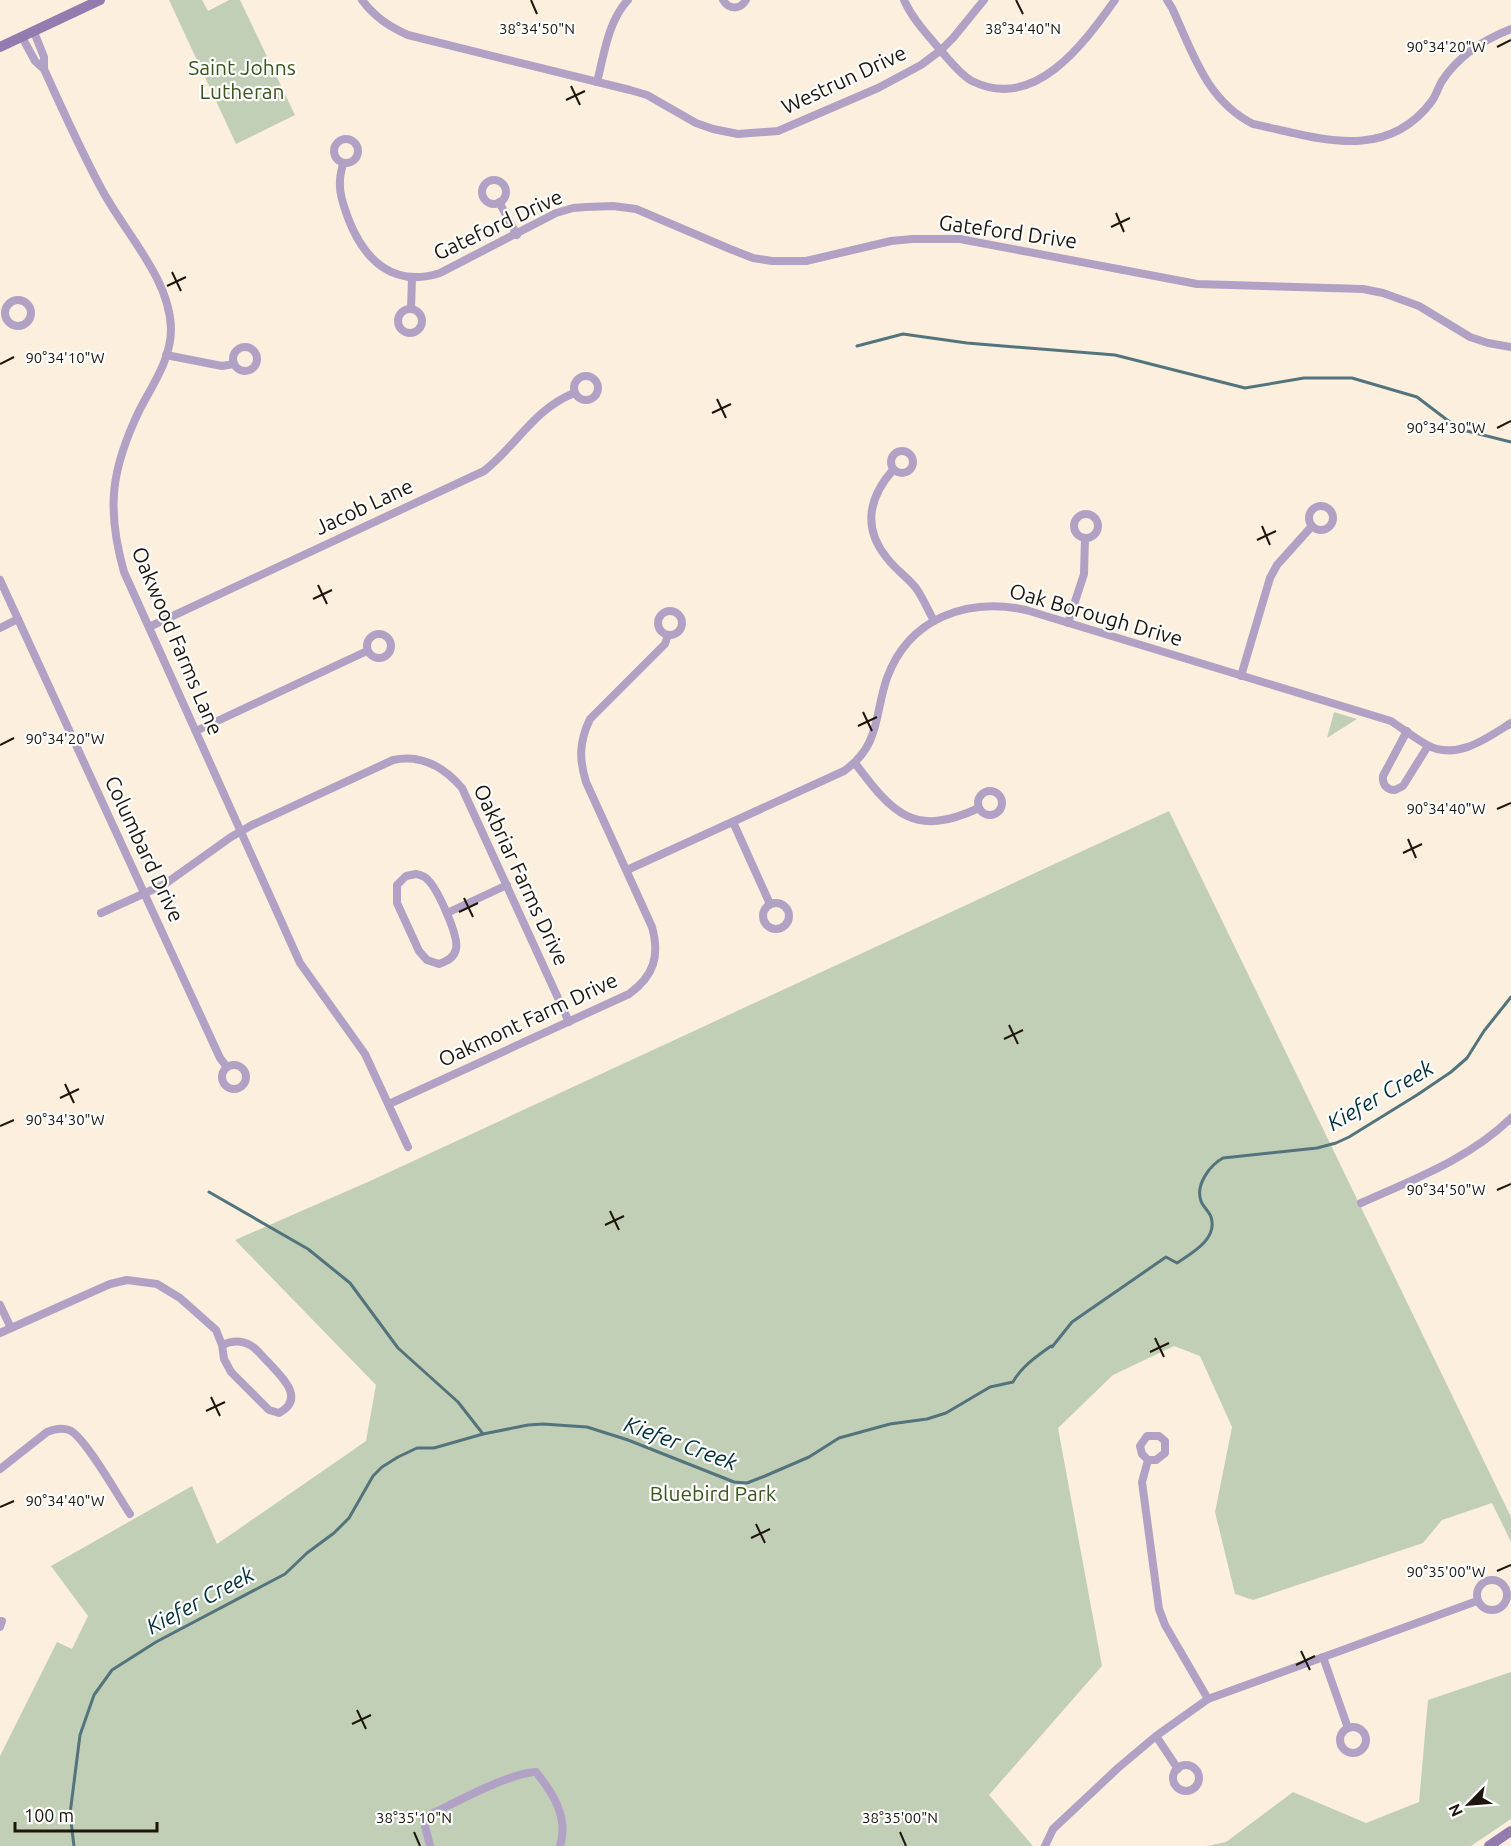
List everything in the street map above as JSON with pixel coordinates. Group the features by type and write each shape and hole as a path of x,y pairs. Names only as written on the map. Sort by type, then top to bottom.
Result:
{"street":[{"path":"77,11 82,0"},
{"path":"0,47 100,0"},
{"name":"Westrun Drive","path":"362,0 372,13 387,25 408,35 647,95 696,123 738,134 778,131 878,88 941,50 984,0"},
{"path":"597,82 615,20 620,8 628,0"},
{"path":"723,0 732,8 740,7 746,0"},
{"path":"904,0 911,15 971,80 1003,89 1018,89 1035,83 1056,68 1085,37 1114,0"},
{"path":"1167,0 1209,86 1223,104 1253,124 1340,142 1368,142 1398,131 1413,122 1433,100 1443,81 1466,53 1492,37 1511,29"},
{"name":"Oakwood Farms Lane","path":"33,32 44,57 44,69 91,170 113,210 150,264 168,308 171,330 159,377 141,408 117,464 112,513 117,548 124,572 300,963 360,1047 408,1147"},
{"name":"Oakwood Farms Lane","path":"22,37 34,61 44,69"},
{"name":"Gateford Drive","path":"343,163 340,182 341,195 360,245 370,258 383,267 412,278 424,278 440,273 556,213 573,208 613,206 636,209 753,258 772,261 806,261 891,241 960,239 1197,284 1363,289 1383,293 1419,306 1470,337 1511,347"},
{"path":"499,202 517,235"},
{"path":"411,309 412,278"},
{"path":"166,355 222,366 234,364"},
{"name":"Jacob Lane","path":"149,627 484,471 501,456 537,415 574,393"},
{"path":"894,470 881,483 872,505 873,532 885,556 917,590 934,621"},
{"path":"1241,676 1270,578 1277,565 1312,526"},
{"path":"1068,623 1084,574 1085,538"},
{"name":"Columbard Drive","path":"0,580 220,1058 227,1067"},
{"name":"Oak Borough Drive","path":"627,870 844,771 855,763 870,744 876,728 887,678 904,648 919,632 934,621 969,608 995,605 1026,610 1391,721 1428,746"},
{"path":"0,628 18,619"},
{"name":"Oakmont Farm Drive","path":"389,1104 629,994 648,976 654,963 656,943 652,927 586,782 580,764 580,748 590,719 665,644 668,635"},
{"path":"196,731 367,651"},
{"path":"1407,731 1383,776 1384,784 1388,789 1395,790 1402,786 1428,746 1442,750 1467,748 1511,723"},
{"name":"Oakbriar Farms Drive","path":"101,914 165,884 242,830 393,760 405,757 417,758 442,768 462,788 569,1022"},
{"path":"855,763 882,798 911,819 937,822 959,817 979,808"},
{"path":"733,822 770,904"},
{"path":"422,875 430,882 447,913 457,946 451,958 439,964 433,963 419,951 401,913 396,897 397,885 406,876 422,875"},
{"path":"447,913 507,885"},
{"path":"1361,1203 1467,1153 1511,1118"},
{"path":"0,1333 118,1281 135,1280 157,1284 180,1298 216,1330 224,1359 231,1372 269,1410 279,1413 285,1410 292,1399 291,1392 276,1370 252,1346 236,1342 222,1345"},
{"path":"0,1305 11,1328"},
{"path":"0,1469 47,1432 55,1429 70,1430 81,1440 130,1514"},
{"path":"1147,1436 1159,1436 1165,1441 1165,1453 1156,1460 1148,1460 1142,1454 1142,1442 1147,1436"},
{"path":"1148,1460 1142,1482 1159,1609 1165,1625 1208,1699"},
{"path":"1489,1580 1499,1582 1506,1589 1507,1599 1498,1610 1488,1610 1478,1601 1477,1590 1489,1580"},
{"path":"1045,1846 1053,1829 1118,1768 1156,1736 1208,1699 1478,1601"},
{"path":"1323,1657 1348,1728"},
{"path":"1156,1736 1178,1769"},
{"path":"430,1846 423,1818 526,1772 536,1772 548,1786 561,1816 560,1846"},
{"path":"1489,1846 1511,1831"}],"green space":[{"name":"Saint Johns Lutheran","path":"169,0 202,0 208,11 229,0 240,0 295,115 236,144"},
{"path":"1334,712 1357,719 1327,738"},
{"name":"Bluebird Park","path":"1169,811 1511,1517 1511,1542 1492,1503 1442,1520 1423,1543 1253,1600 1235,1594 1215,1512 1232,1427 1200,1356 1174,1346 1113,1375 1058,1428 1102,1666 989,1795 1033,1846 0,1846 0,1756 57,1642 72,1649 88,1616 51,1566 192,1486 217,1544 366,1441 376,1385 235,1240 370,1181"},
{"path":"1511,1672 1511,1819 1471,1846 1207,1846 1226,1842 1293,1792 1366,1823 1419,1802 1428,1700"}],"waterway":[{"path":"857,346 903,334 967,343 1115,355 1245,388 1304,378 1352,378 1417,397 1459,429 1511,442"},
{"name":"Kiefer Creek","path":"74,1846 70,1814 80,1735 94,1695 112,1670 156,1642 285,1574 349,1518 373,1476 398,1457 417,1448 434,1448 483,1434 528,1425 587,1427 628,1440 734,1482 747,1483 809,1457 839,1438 890,1424 927,1419 946,1413 990,1387 1013,1382 1030,1362 1052,1347 1072,1322 1166,1257 1177,1263 1202,1244 1211,1232 1212,1225 1211,1217 1201,1201 1200,1189 1205,1176 1218,1161 1223,1158 1317,1148 1349,1137 1451,1072 1467,1058 1484,1031 1511,997"},
{"path":"209,1192 308,1249 350,1283 398,1348 458,1402 483,1434"}]}
